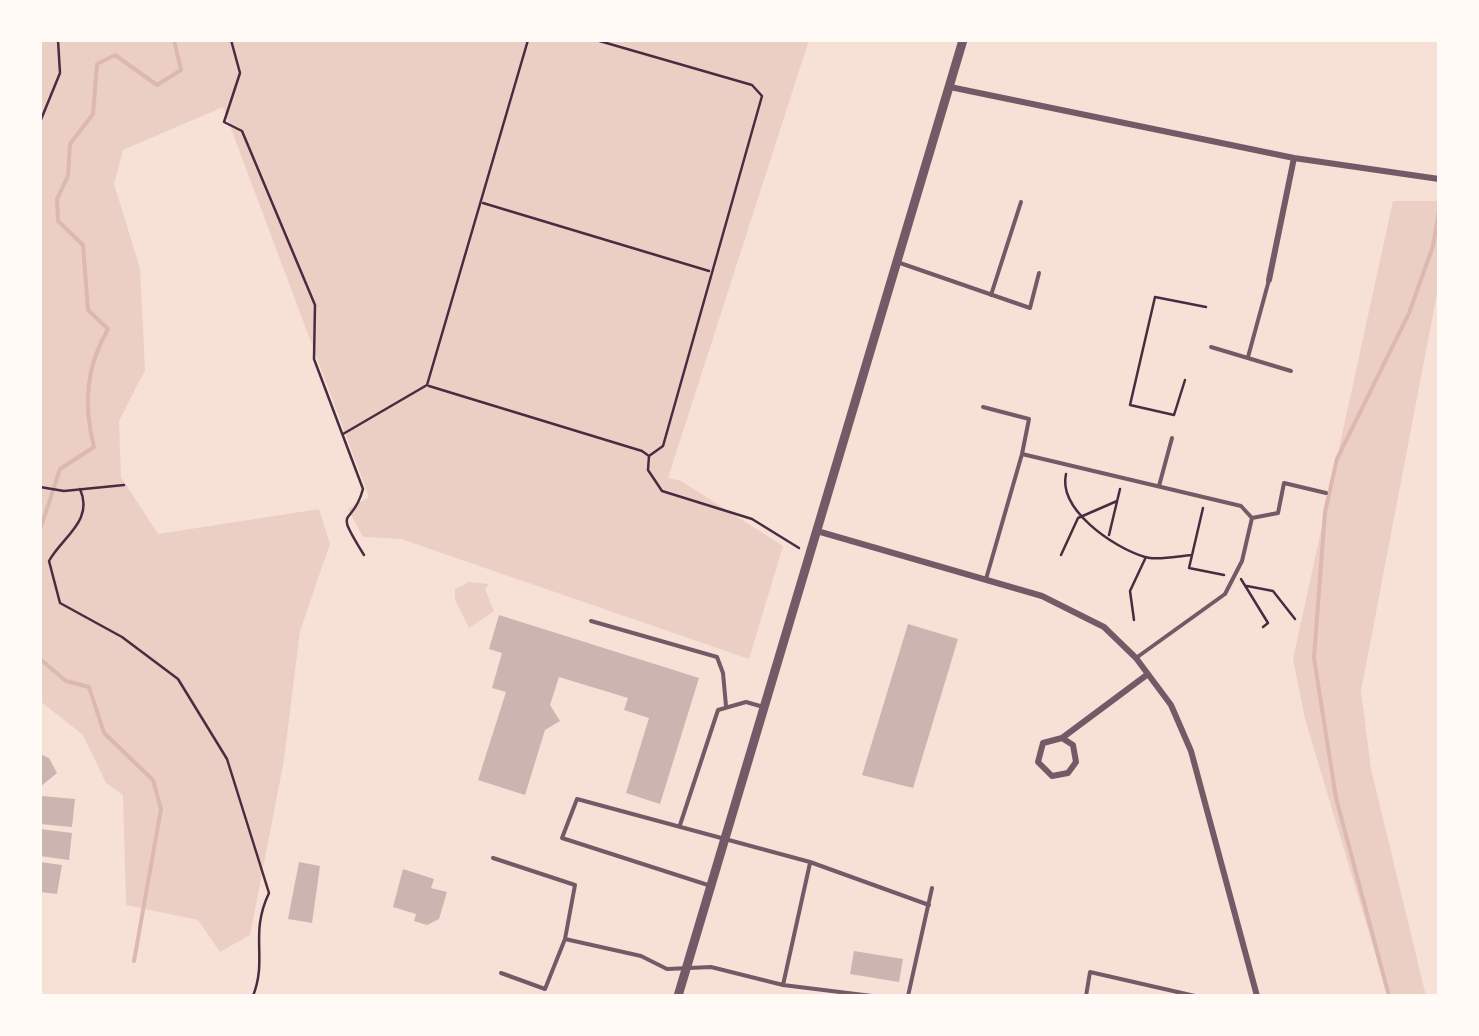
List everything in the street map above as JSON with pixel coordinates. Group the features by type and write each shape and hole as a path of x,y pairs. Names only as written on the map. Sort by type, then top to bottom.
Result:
{"street":[{"path":"678,996 964,40"},
{"path":"950,87 1294,158 1439,179"},
{"path":"1269,280 1294,158"},
{"path":"817,531 1042,596 1104,627 1136,658 1171,704 1191,752 1257,996"},
{"path":"1062,738 1073,745 1076,762 1068,773 1052,776 1040,768 1039,748 1048,739 1062,738 1148,674"}],"lane":[{"path":"991,295 1020,202"},
{"path":"895,261 1030,308 1039,273"},
{"path":"1248,358 1269,280"},
{"path":"1211,347 1291,371"},
{"path":"983,407 1029,419 986,579"},
{"path":"1158,488 1172,438"},
{"path":"1022,454 1241,506 1252,518"},
{"path":"1252,518 1278,513 1284,483 1326,492"},
{"path":"1136,658 1225,594 1236,575 1252,518"},
{"path":"592,622 716,657 724,673 726,706"},
{"path":"679,827 718,710 746,702 765,708"},
{"path":"712,886 562,838 577,799 810,862 929,905"},
{"path":"492,858 575,885 565,939 545,988 501,973"},
{"path":"783,985 810,862"},
{"path":"908,996 932,888"},
{"path":"565,939 641,956 667,969 711,968 783,985 872,996"},
{"path":"1086,996 1090,972 1195,996"}],"path":[{"path":"40,122 60,72 58,40"},
{"path":"231,40 240,73 224,122 242,131 314,305 314,359 346,433 362,489 345,515 346,526 364,555"},
{"path":"346,433 428,386 528,40"},
{"path":"596,40 760,90 762,96 663,446 649,456"},
{"path":"481,202 712,272"},
{"path":"1185,380 1174,415 1130,405 1155,297 1206,307"},
{"path":"428,386 642,450 649,456"},
{"path":"649,456 648,470 662,492 752,519 792,547 812,551"},
{"path":"1068,466 1063,487 1078,518 1146,558 1192,555"},
{"path":"1109,536 1123,477"},
{"path":"40,486 64,490 124,485"},
{"path":"80,489 86,502 80,526 58,544 49,561 60,603 122,637 178,679 227,760 269,893 258,918 261,972 254,996"},
{"path":"1205,498 1189,568 1236,575 1268,623 1263,627"},
{"path":"1061,555 1078,518 1118,501"},
{"path":"1134,620 1130,591 1146,558"},
{"path":"1245,586 1272,591 1294,619"}],"shaded area":[{"path":"40,40 809,40 668,478 681,481 783,546 749,659 401,539 363,537 348,509 369,497 223,107 123,150 114,184 140,268 145,370 119,421 121,477 158,534 319,509 330,544 300,631 284,760 250,935 220,952 198,920 126,905 123,795 106,783 83,735 40,701"},
{"path":"1393,201 1439,201 1439,283 1361,691 1371,769 1426,996 1388,996 1305,719 1293,659"},
{"path":"469,582 489,584 485,589 494,611 469,628 455,600 455,589"}],"building":[{"path":"499,615 699,678 660,804 626,793 649,718 624,710 628,698 559,677 550,705 560,721 545,730 525,795 478,780 506,692 492,688 502,653 489,649"},
{"path":"908,624 958,639 913,788 862,775"},
{"path":"40,754 49,758 57,773 40,787"},
{"path":"42,796 75,799 72,827 40,824"},
{"path":"40,829 72,833 69,860 40,856"},
{"path":"40,862 62,865 57,894 40,892"},
{"path":"299,862 320,866 312,923 288,919"},
{"path":"403,869 434,879 431,888 447,892 439,919 427,925 414,921 416,914 393,907"},
{"path":"854,951 903,959 899,982 850,974"}],"waterway":[{"path":"40,530 60,469 94,447 88,416 89,386 95,357 108,329 88,310 83,245 58,221 57,199 68,176 70,144 93,114 97,64 115,55 157,85 181,70 174,40"},
{"path":"1389,996 1336,798 1314,658 1325,512 1337,459 1409,313 1433,246 1439,210"},
{"path":"40,659 66,681 89,687 104,733 153,780 161,809 134,961"}]}
